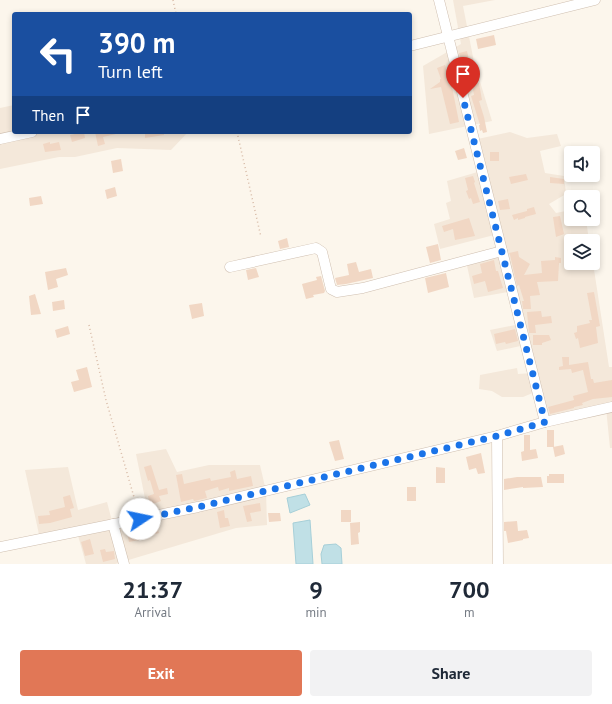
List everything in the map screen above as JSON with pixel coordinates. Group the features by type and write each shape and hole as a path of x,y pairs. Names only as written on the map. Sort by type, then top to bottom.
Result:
{"street":[{"path":"438,0 545,422"},
{"path":"412,46 595,0"},
{"path":"0,139 23,134"},
{"path":"230,267 316,248 322,252 331,289 337,292 364,288 502,251"},
{"path":"0,547 206,506 497,436 545,422 612,407"},
{"path":"497,436 498,564"},
{"path":"114,524 124,564"}],"path":[{"path":"173,0 176,12"},
{"path":"237,134 261,237"},
{"path":"88,325 106,400 140,519"}],"shaded area":[{"path":"453,0 495,0 463,6 474,62 492,121 429,134 423,66 461,44"},
{"path":"12,105 12,134 186,134 171,150 117,148 75,157 59,157 0,169 0,108"},
{"path":"510,132 527,138 557,134 561,146 540,151 545,173 564,176 566,190 564,190 564,195 549,204 556,213 564,211 564,226 587,226 588,234 564,234 564,270 594,270 609,367 612,367 612,448 610,448 606,408 545,422 535,392 523,397 502,397 492,391 479,389 480,375 517,368 518,374 532,373 525,345 497,351 490,330 520,324 508,292 474,298 466,261 502,253 498,234 440,249 434,224 450,219 446,203 451,201 447,181 481,171 473,140"},
{"path":"166,449 177,472 209,465 260,465 266,491 267,525 236,528 115,564 86,564 77,532 40,539 25,470 68,467 78,510 107,502 112,521 148,513 136,454"}],"water":[{"path":"305,494 310,505 290,513 287,498"},
{"path":"310,520 313,564 296,564 293,523"},
{"path":"336,544 341,548 342,564 322,564 321,554 324,545"}],"building":[{"path":"494,35 496,45 478,49 476,39"},
{"path":"467,51 471,69 464,71 459,53"},
{"path":"445,65 449,78 450,77 459,122 450,124 441,87 430,89 440,82 441,79 437,68"},
{"path":"479,83 482,100 479,101 487,132 483,133 482,130 480,131 480,125 471,96 474,95 472,84"},
{"path":"84,134 85,138 72,142 70,135"},
{"path":"95,134 116,134 103,137 105,144 98,146"},
{"path":"145,134 164,134 164,135 145,138"},
{"path":"50,142 50,144 59,142 61,150 45,152 43,144"},
{"path":"464,148 467,158 458,160 455,151"},
{"path":"490,152 499,152 499,161 490,161"},
{"path":"121,159 123,171 113,173 111,161"},
{"path":"526,174 528,180 511,184 509,177"},
{"path":"473,176 480,202 473,204 466,191 468,190 465,178"},
{"path":"550,177 564,179 564,184 550,183"},
{"path":"115,187 117,196 107,199 105,190"},
{"path":"41,196 43,204 30,206 29,198"},
{"path":"508,199 510,209 500,210 498,201"},
{"path":"534,207 536,214 514,220 512,215 527,211 527,209"},
{"path":"560,216 564,234 556,237 553,217"},
{"path":"469,218 475,236 455,240 453,229 444,232 442,226"},
{"path":"287,238 289,247 280,249 278,241"},
{"path":"438,244 441,260 430,263 426,247"},
{"path":"518,251 519,257 530,264 524,275 542,273 541,261 555,260 555,257 561,258 561,263 559,263 558,281 537,282 540,295 530,296 531,309 523,309 522,301 524,301 519,285 517,286 509,253"},
{"path":"494,260 496,271 498,271 503,288 488,292 485,281 474,284 472,276 482,273 480,264"},
{"path":"356,262 359,272 371,269 373,278 337,285 335,278 349,275 347,264"},
{"path":"66,268 68,275 56,279 58,287 48,290 45,272"},
{"path":"256,268 259,277 248,280 246,270"},
{"path":"446,273 449,287 428,293 425,278"},
{"path":"321,276 325,291 324,293 313,295 314,297 306,299 302,284 317,280 316,277"},
{"path":"594,292 600,326 596,327 598,343 580,348 578,338 576,339 574,333 577,332 577,326 590,323 589,320 592,320 587,293"},
{"path":"35,294 41,314 31,315 29,296"},
{"path":"64,300 65,309 53,311 52,302"},
{"path":"202,303 204,316 192,319 189,305"},
{"path":"541,311 542,317 551,316 552,323 535,325 536,333 529,333 527,312"},
{"path":"68,326 70,334 57,338 55,330"},
{"path":"515,329 518,341 506,344 505,342 496,344 494,334"},
{"path":"533,335 549,335 551,340 542,343 542,345 533,345"},
{"path":"562,357 569,357 569,365 588,362 591,379 593,379 594,383 612,380 612,397 593,399 582,403 583,405 550,414 548,407 574,400 573,396 588,392 583,370 572,373 571,369 559,370 559,367 563,366"},
{"path":"87,367 92,387 74,392 71,382 79,380 76,370"},
{"path":"547,430 554,430 554,447 547,447"},
{"path":"524,435 530,435 530,450 536,449 538,458 522,461 521,452 524,451"},
{"path":"339,440 344,459 335,461 329,442"},
{"path":"563,445 565,454 555,457 553,447"},
{"path":"481,453 485,473 478,474 476,468 469,470 466,457"},
{"path":"151,465 159,490 167,488 168,494 159,496 161,501 150,505 148,496 154,494 144,467"},
{"path":"436,467 445,468 445,483 436,483"},
{"path":"235,470 237,479 251,476 253,486 229,491 229,488 219,491 218,487 205,491 207,498 181,502 176,475 182,474 184,484 210,478 211,481 231,477 230,472"},
{"path":"549,474 564,474 564,483 547,483 547,476 549,476"},
{"path":"517,477 541,477 543,487 523,487 504,490 504,479"},
{"path":"407,487 416,487 416,501 407,501"},
{"path":"70,495 74,508 70,509 72,517 50,523 39,524 38,516 50,515 49,511 65,507 63,497"},
{"path":"260,503 261,511 250,513 252,521 247,522 243,506"},
{"path":"224,510 225,518 228,518 230,526 220,528 217,512"},
{"path":"341,510 351,510 351,522 341,522"},
{"path":"268,513 280,513 281,521 269,522"},
{"path":"517,521 518,531 527,530 529,538 508,543 506,531 504,531 504,522"},
{"path":"360,522 360,532 358,533 359,544 351,545 350,523"},
{"path":"157,527 159,533 149,536 149,538 129,542 127,532 133,531 133,533"},
{"path":"90,539 94,554 85,556 81,542"},
{"path":"105,549 106,552 114,551 115,559 103,562 100,550"}],"route":[{"path":"140,519 198,507 497,436 545,422 463,98"}]}
